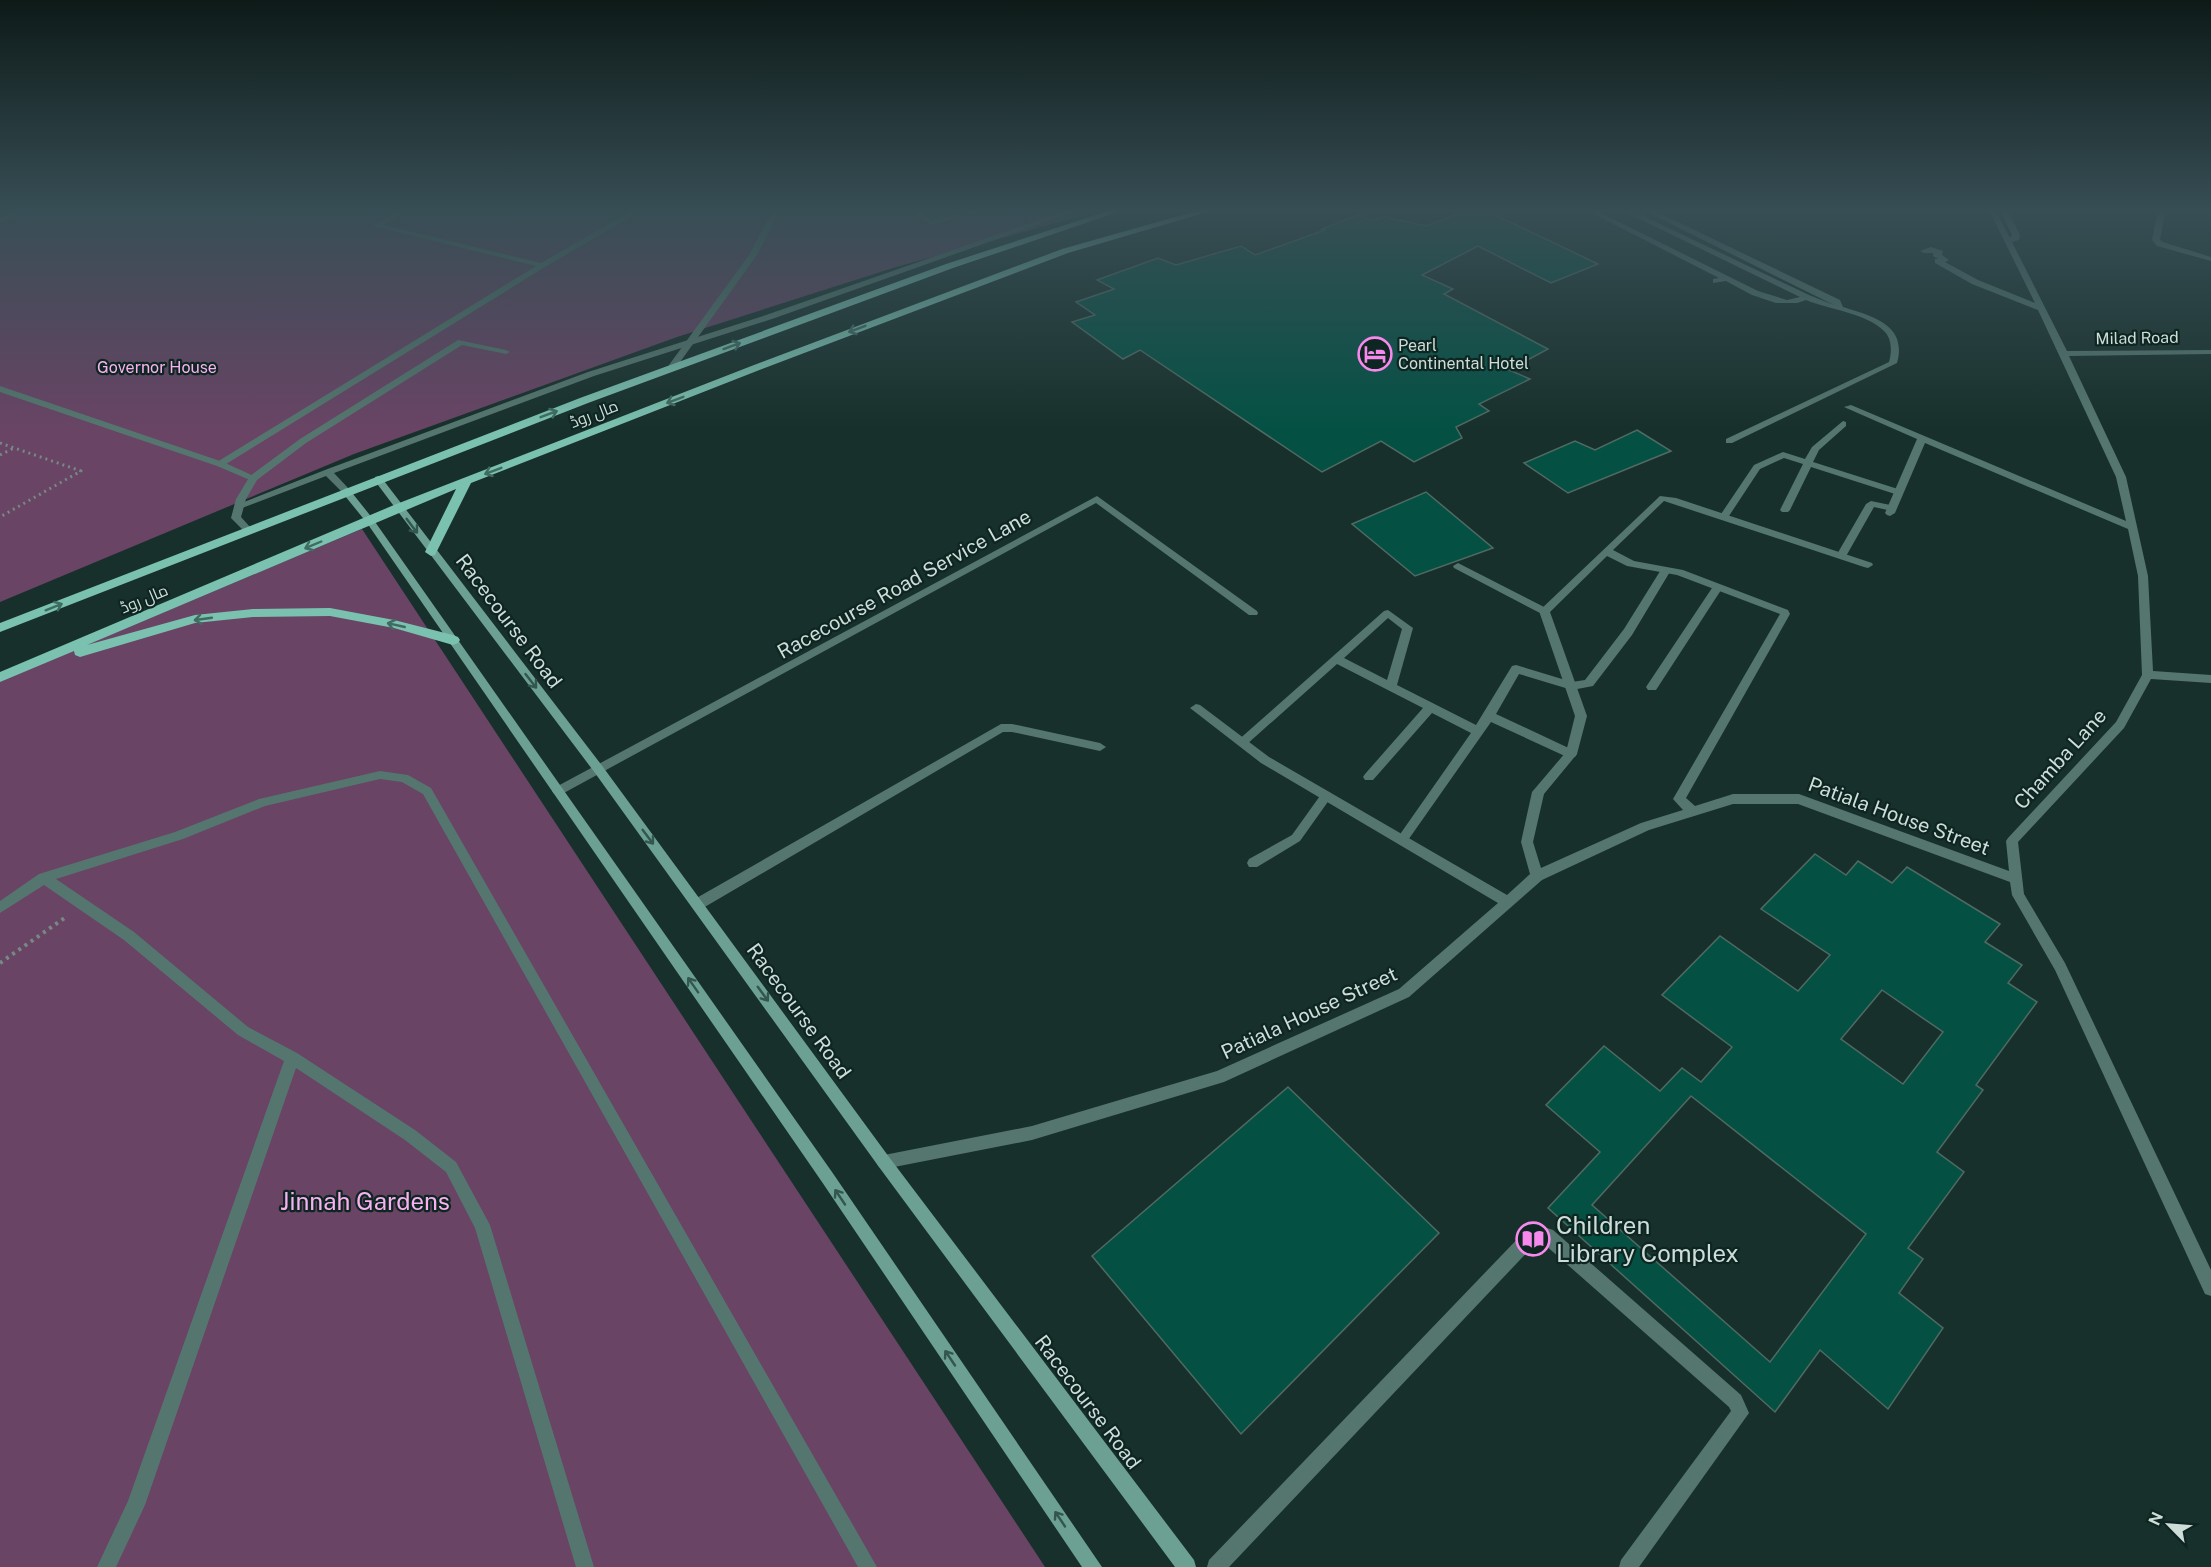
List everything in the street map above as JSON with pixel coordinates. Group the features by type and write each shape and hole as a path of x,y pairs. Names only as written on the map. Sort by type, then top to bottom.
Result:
{"main road":[{"name":"مال روڈ","path":"0,628 346,491 672,367 904,283"},
{"name":"مال روڈ","path":"0,677 398,508 980,283"},
{"name":"Racecourse Road","path":"378,479 431,552 599,770 884,1162 1187,1567"},
{"path":"431,552 466,482"},
{"path":"346,491 370,521 827,1177 1093,1567"},
{"path":"36,662 116,643 195,619 253,613 330,612 394,624 453,640"}],"street":[{"path":"220,464 513,283"},
{"path":"672,367 733,283"},
{"path":"240,506 591,374 866,283"},
{"path":"1736,283 1782,301 1798,301 1806,297"},
{"path":"1729,441 1893,363 1896,355 1891,334 1885,326 1839,308 1824,306 1777,283"},
{"path":"1798,283 1837,302 1839,308"},
{"path":"1978,283 2042,309"},
{"path":"2029,283 2121,477 2143,576 2148,675 2211,679"},
{"path":"247,530 236,519 253,478 303,441 461,342 506,352"},
{"name":"Milad Road","path":"2064,354 2211,352"},
{"path":"2,391 220,464 253,478"},
{"path":"1848,407 2132,527"},
{"path":"1785,510 1815,449 1843,424"},
{"path":"1841,556 1872,503 1891,510 1922,438"},
{"path":"1724,517 1756,467 1783,455 1898,492"},
{"path":"328,472 346,491"},
{"path":"1544,611 1663,498 1868,565"},
{"name":"Racecourse Road Service Lane","path":"558,791 1097,499 1253,613"},
{"path":"1606,551 1631,564 1679,572 1780,609 1785,615 1680,797 1693,812"},
{"path":"1458,566 1544,611 1581,716 1571,754 1538,792 1527,842 1537,876"},
{"path":"1402,840 1489,716 1512,673 1516,669 1572,686 1589,683 1628,632 1666,570"},
{"path":"1652,687 1718,587"},
{"path":"1242,742 1388,613 1408,628 1391,687"},
{"path":"1336,659 1478,731"},
{"name":"Chamba Lane","path":"2148,675 2120,725 2012,841 2018,895 2060,967 2211,1288"},
{"path":"1369,777 1431,707"},
{"path":"1196,708 1265,760 1508,902"},
{"path":"1489,716 1571,754"},
{"path":"698,904 1001,728 1006,727 1100,747"},
{"path":"0,908 44,878 179,836 263,802 380,775 404,778 427,791 868,1567"},
{"path":"1253,863 1296,838 1326,796"},
{"name":"Patiala House Street","path":"884,1162 1032,1133 1219,1077 1404,993 1537,876 1645,826 1733,799 1799,799 2016,879"},
{"path":"44,878 129,936 243,1031 292,1058 410,1135 451,1167 482,1225 585,1567"},
{"path":"106,1567 136,1505 292,1058"},
{"path":"1216,1567 1532,1236 1540,1235 1547,1236 1735,1401 1740,1413 1628,1567"}],"path":[{"path":"0,443 81,471 0,517"},
{"path":"0,455 14,448"},
{"path":"0,963 83,905"}],"green space":[{"name":"Governor House","path":"0,283 846,283 677,337 354,454 0,602"},
{"name":"Jinnah Gardens","path":"362,529 1045,1567 0,1567 0,681"}],"building":[{"name":"Pearl Continental Hotel","path":"1103,283 1440,283 1453,289 1444,294 1548,349 1509,370 1530,379 1479,404 1489,411 1456,427 1462,438 1414,462 1381,441 1322,472 1140,350 1123,359 1072,322 1095,315 1076,302 1114,289"},
{"path":"1637,430 1671,451 1568,493 1524,463 1575,441 1595,450"},
{"path":"1426,492 1493,548 1415,576 1352,524"},
{"path":"1815,854 1846,875 1858,861 1892,883 1907,867 2000,924 1985,942 2022,965 2008,983 2037,1002 1976,1085 1983,1090 1937,1152 1964,1172 1908,1248 1923,1259 1899,1293 1943,1328 1888,1409 1820,1350 1775,1412 1548,1208 1600,1152 1546,1105 1604,1046 1660,1091 1682,1068 1701,1082 1732,1047 1662,995 1720,936 1798,991 1830,955 1761,909","holes":["1882,990 1943,1032 1903,1084 1841,1039","1691,1096 1866,1234 1770,1362 1592,1205"]},
{"path":"1288,1087 1439,1233 1241,1434 1092,1256"}],"place":[{"name":"Pearl Continental Hotel","path":"1375,354"},
{"name":"Children Library Complex","path":"1533,1239"}]}
